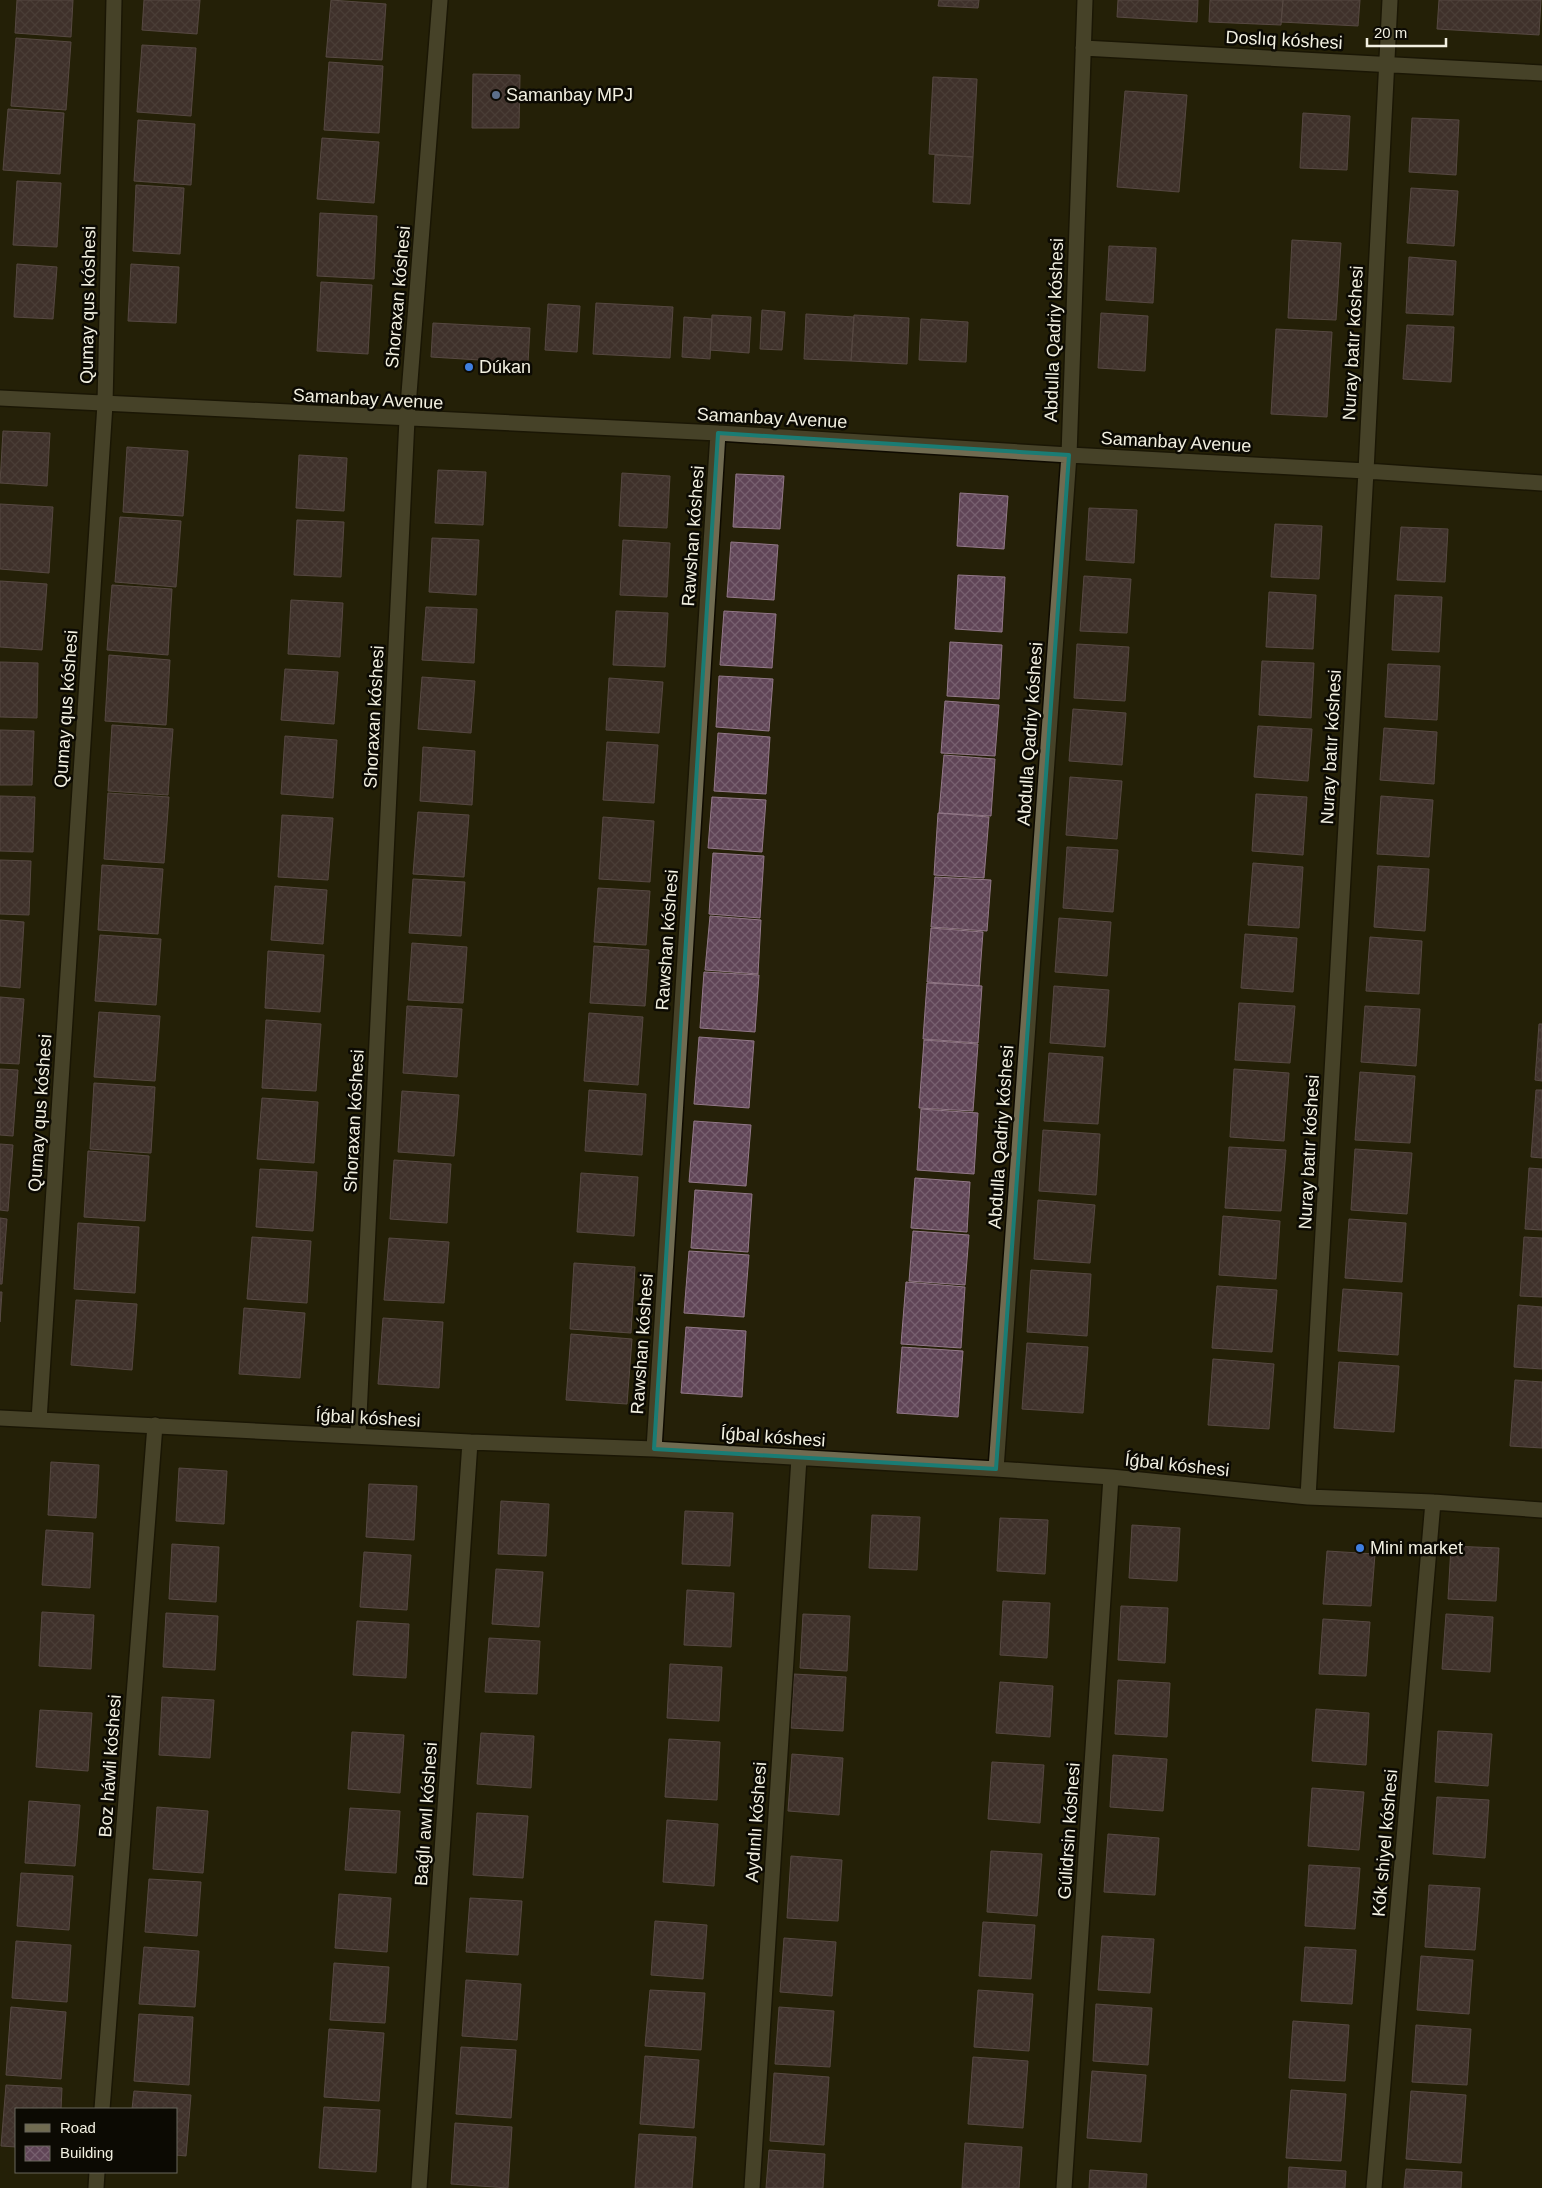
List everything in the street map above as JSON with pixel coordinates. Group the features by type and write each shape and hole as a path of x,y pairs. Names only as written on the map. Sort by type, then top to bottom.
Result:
{"street":[{"name":"Qumay qus kóshesi","path":"40,1420 105,404 114,0"},
{"name":"Shoraxan kóshesi","path":"358,1436 407,419 440,0"},
{"name":"Abdulla Qadriy kóshesi","path":"996,1469 1069,455 1086,0"},
{"name":"Nuray batır kóshesi","path":"1308,1497 1366,471 1390,0"},
{"name":"Doslıq kóshesi","path":"1083,48 1542,73"},
{"name":"Samanbay Avenue","path":"0,398 718,434 1366,471 1542,483"},
{"name":"Rawshan kóshesi","path":"654,1449 718,434"},
{"name":"Íǵbal kóshesi","path":"0,1418 470,1442 654,1449 996,1469 1111,1477 1308,1497 1433,1502 1542,1510"},
{"name":"Boz háwli kóshesi","path":"102,2108 155,1425"},
{"name":"Baǵlı awıl kóshesi","path":"419,2188 470,1442"},
{"name":"Aydınlı kóshesi","path":"752,2188 799,1458"},
{"name":"Gúlidrsin kóshesi","path":"1064,2188 1111,1477"},
{"name":"Kók shiyel kóshesi","path":"1374,2188 1433,1502"},
{"path":"96,2188 97,2173"}],"highlighted area":[{"path":"718,433 1069,455 996,1469 654,1449"}],"building":[{"path":"17,0 73,0 71,37 15,33"},
{"path":"144,0 200,0 197,34 142,30"},
{"path":"331,0 386,4 382,60 326,57"},
{"path":"939,0 979,0 978,8 938,6"},
{"path":"1118,0 1198,0 1197,22 1117,17"},
{"path":"1210,0 1283,0 1281,25 1209,22"},
{"path":"1283,0 1360,0 1358,26 1281,22"},
{"path":"1439,0 1541,0 1539,35 1437,29"},
{"path":"16,38 71,42 66,110 11,106"},
{"path":"142,45 196,48 191,116 137,112"},
{"path":"329,62 383,66 379,133 324,130"},
{"path":"473,74 520,75 519,128 472,128"},
{"path":"933,77 977,79 973,157 929,154"},
{"path":"1125,91 1187,95 1179,192 1117,187"},
{"path":"8,109 64,113 60,174 3,170"},
{"path":"1303,113 1350,116 1347,170 1300,168"},
{"path":"1412,118 1459,120 1456,175 1409,172"},
{"path":"138,120 195,124 191,185 134,181"},
{"path":"322,138 379,142 374,203 317,199"},
{"path":"935,155 973,157 970,204 933,202"},
{"path":"17,181 61,183 57,247 13,245"},
{"path":"136,185 184,188 180,254 133,251"},
{"path":"1411,188 1458,191 1454,246 1407,243"},
{"path":"320,213 377,216 374,279 317,276"},
{"path":"1292,240 1341,243 1336,320 1288,318"},
{"path":"1109,246 1156,248 1153,303 1106,300"},
{"path":"1409,257 1456,261 1453,315 1406,313"},
{"path":"17,264 57,267 53,319 14,317"},
{"path":"131,264 179,267 176,323 128,321"},
{"path":"321,282 372,285 368,354 317,351"},
{"path":"596,303 673,307 670,358 593,354"},
{"path":"548,304 580,306 577,352 545,350"},
{"path":"762,310 785,312 782,350 760,349"},
{"path":"1101,313 1148,316 1145,371 1098,368"},
{"path":"806,314 854,317 851,361 804,359"},
{"path":"712,315 751,317 749,353 710,350"},
{"path":"854,315 909,318 907,364 851,361"},
{"path":"684,317 712,319 710,359 682,357"},
{"path":"921,319 968,322 966,362 919,360"},
{"path":"433,323 530,328 528,363 431,357"},
{"path":"1407,325 1454,327 1451,382 1403,379"},
{"path":"1276,329 1332,332 1327,417 1271,414"},
{"path":"3,431 50,433 47,486 0,483"},
{"path":"127,447 188,451 183,516 123,512"},
{"path":"299,455 347,458 344,511 296,508"},
{"path":"438,470 486,472 483,525 435,523"},
{"path":"622,473 670,476 667,528 619,526"},
{"path":"736,474 784,476 780,529 733,527"},
{"path":"960,493 1008,496 1004,549 957,546"},
{"path":"0,504 53,507 49,573 0,569"},
{"path":"1089,508 1137,510 1134,563 1086,560"},
{"path":"120,517 181,521 176,587 115,582"},
{"path":"297,520 344,522 341,577 294,575"},
{"path":"1275,524 1322,526 1319,579 1271,577"},
{"path":"1401,527 1448,529 1445,582 1397,580"},
{"path":"432,538 479,540 476,595 429,592"},
{"path":"623,540 670,543 667,597 620,595"},
{"path":"731,542 778,545 774,600 727,597"},
{"path":"958,575 1005,577 1002,632 955,629"},
{"path":"1084,576 1131,579 1127,633 1080,631"},
{"path":"0,581 47,584 42,650 0,647"},
{"path":"112,585 172,589 168,655 107,650"},
{"path":"1269,592 1316,595 1313,649 1266,647"},
{"path":"1395,595 1442,597 1439,652 1392,650"},
{"path":"291,600 343,603 340,657 288,654"},
{"path":"426,607 477,609 474,663 422,660"},
{"path":"616,611 668,613 665,667 613,665"},
{"path":"724,611 776,614 772,668 720,665"},
{"path":"950,642 1002,645 999,699 947,696"},
{"path":"1077,644 1129,647 1125,701 1074,698"},
{"path":"109,655 170,660 166,725 105,721"},
{"path":"1262,661 1314,663 1311,718 1259,715"},
{"path":"0,662 38,663 37,718 0,717"},
{"path":"1388,664 1440,666 1437,720 1385,717"},
{"path":"285,669 338,672 334,724 281,720"},
{"path":"719,676 773,679 769,731 716,727"},
{"path":"422,677 475,681 471,733 418,729"},
{"path":"609,678 663,682 659,733 606,730"},
{"path":"945,701 999,705 995,756 941,753"},
{"path":"1073,709 1126,713 1122,765 1069,761"},
{"path":"112,725 173,729 168,795 108,791"},
{"path":"1258,726 1312,729 1308,781 1254,777"},
{"path":"1384,728 1437,732 1434,784 1380,780"},
{"path":"0,730 34,731 32,785 0,785"},
{"path":"718,733 770,737 766,794 714,791"},
{"path":"285,736 337,740 333,798 281,794"},
{"path":"607,742 658,745 654,803 603,800"},
{"path":"423,747 475,751 472,805 420,801"},
{"path":"944,755 995,759 991,816 939,813"},
{"path":"1070,777 1122,781 1117,839 1066,835"},
{"path":"108,793 169,797 164,863 104,859"},
{"path":"1256,794 1307,797 1303,855 1252,851"},
{"path":"0,796 35,797 33,852 0,851"},
{"path":"1381,796 1433,800 1429,857 1377,854"},
{"path":"712,797 766,800 762,852 708,848"},
{"path":"418,812 469,815 464,877 413,874"},
{"path":"938,813 989,817 984,878 934,875"},
{"path":"282,815 333,818 328,880 278,877"},
{"path":"603,817 654,821 650,882 599,879"},
{"path":"1067,847 1118,850 1113,912 1063,908"},
{"path":"713,853 764,856 760,918 709,914"},
{"path":"0,860 31,861 29,915 0,914"},
{"path":"1253,863 1303,867 1299,928 1248,925"},
{"path":"102,865 163,869 158,934 98,930"},
{"path":"1378,866 1429,869 1425,931 1374,927"},
{"path":"935,877 991,880 987,931 931,927"},
{"path":"413,879 465,882 461,936 409,933"},
{"path":"275,886 327,890 323,944 271,940"},
{"path":"598,888 650,891 646,945 594,942"},
{"path":"710,916 761,920 758,974 705,970"},
{"path":"1059,918 1111,922 1107,976 1055,972"},
{"path":"0,920 24,922 20,988 0,986"},
{"path":"931,928 983,932 979,986 927,982"},
{"path":"1245,934 1297,938 1293,992 1241,988"},
{"path":"100,935 161,939 156,1005 95,1001"},
{"path":"1370,937 1422,941 1419,994 1366,991"},
{"path":"412,943 467,947 463,1003 408,1000"},
{"path":"594,946 649,950 645,1006 590,1003"},
{"path":"268,951 324,955 320,1012 265,1008"},
{"path":"704,972 759,975 755,1032 700,1028"},
{"path":"927,983 982,986 978,1043 923,1039"},
{"path":"1054,986 1109,990 1105,1047 1050,1043"},
{"path":"0,997 24,999 19,1064 0,1063"},
{"path":"1239,1003 1295,1006 1290,1063 1235,1060"},
{"path":"407,1006 462,1009 457,1077 403,1073"},
{"path":"1365,1006 1420,1009 1416,1066 1361,1062"},
{"path":"99,1012 160,1016 155,1081 94,1077"},
{"path":"589,1013 643,1017 638,1085 584,1081"},
{"path":"266,1020 321,1024 316,1091 262,1088"},
{"path":"1539,1024 1542,1024 1542,1081 1535,1080"},
{"path":"699,1037 754,1041 749,1108 694,1104"},
{"path":"924,1040 978,1044 973,1111 919,1108"},
{"path":"1049,1053 1103,1057 1098,1124 1044,1121"},
{"path":"0,1069 18,1070 13,1136 0,1135"},
{"path":"1234,1069 1289,1073 1284,1141 1230,1137"},
{"path":"1360,1072 1415,1076 1410,1143 1355,1140"},
{"path":"94,1083 155,1087 151,1153 90,1149"},
{"path":"589,1090 646,1094 642,1155 585,1151"},
{"path":"1536,1090 1542,1090 1542,1158 1531,1157"},
{"path":"402,1091 459,1095 454,1156 398,1152"},
{"path":"262,1098 318,1102 314,1163 257,1159"},
{"path":"921,1109 978,1113 974,1174 917,1170"},
{"path":"694,1121 751,1125 746,1186 689,1182"},
{"path":"1043,1130 1100,1134 1096,1195 1039,1191"},
{"path":"0,1144 13,1145 8,1211 0,1210"},
{"path":"1229,1147 1286,1150 1281,1211 1225,1208"},
{"path":"1355,1149 1412,1153 1407,1214 1351,1210"},
{"path":"88,1151 149,1156 145,1221 84,1217"},
{"path":"394,1160 451,1164 447,1223 390,1219"},
{"path":"1529,1168 1542,1169 1542,1230 1525,1229"},
{"path":"260,1169 317,1172 313,1231 256,1227"},
{"path":"581,1173 638,1177 634,1236 577,1232"},
{"path":"915,1178 970,1182 967,1232 911,1228"},
{"path":"695,1190 752,1194 748,1252 691,1248"},
{"path":"1038,1200 1095,1205 1090,1263 1034,1259"},
{"path":"1223,1216 1280,1221 1276,1279 1219,1275"},
{"path":"0,1218 7,1219 2,1284 0,1284"},
{"path":"1349,1219 1406,1223 1402,1282 1345,1278"},
{"path":"78,1223 139,1227 135,1293 74,1289"},
{"path":"913,1231 969,1235 965,1285 909,1281"},
{"path":"252,1237 311,1241 307,1303 247,1299"},
{"path":"1524,1237 1542,1238 1542,1297 1520,1296"},
{"path":"389,1238 449,1242 444,1303 384,1300"},
{"path":"689,1251 749,1255 744,1317 684,1313"},
{"path":"574,1263 635,1267 631,1333 570,1329"},
{"path":"1031,1270 1091,1274 1087,1336 1027,1332"},
{"path":"906,1282 965,1287 961,1348 901,1344"},
{"path":"1217,1286 1277,1290 1272,1352 1212,1348"},
{"path":"1343,1289 1402,1293 1398,1355 1338,1351"},
{"path":"0,1292 2,1292 0,1322"},
{"path":"76,1300 137,1304 132,1370 71,1365"},
{"path":"1518,1305 1542,1307 1542,1369 1514,1367"},
{"path":"244,1308 305,1313 300,1378 239,1374"},
{"path":"383,1318 443,1322 439,1388 378,1384"},
{"path":"686,1327 746,1331 742,1397 681,1393"},
{"path":"571,1334 632,1339 627,1404 566,1400"},
{"path":"1027,1343 1088,1347 1083,1413 1022,1409"},
{"path":"902,1347 963,1351 958,1417 897,1413"},
{"path":"1213,1359 1274,1364 1269,1429 1208,1425"},
{"path":"1339,1362 1399,1366 1394,1432 1334,1428"},
{"path":"1515,1380 1542,1382 1542,1448 1510,1446"},
{"path":"51,1462 99,1465 96,1518 48,1515"},
{"path":"179,1468 227,1471 224,1524 176,1521"},
{"path":"369,1484 417,1486 414,1540 366,1537"},
{"path":"501,1501 549,1504 546,1556 498,1554"},
{"path":"685,1511 733,1513 730,1566 682,1564"},
{"path":"872,1515 920,1517 917,1570 869,1568"},
{"path":"1000,1518 1048,1520 1045,1574 997,1571"},
{"path":"1132,1525 1180,1528 1177,1581 1129,1578"},
{"path":"46,1530 93,1533 90,1588 42,1585"},
{"path":"172,1544 219,1547 216,1602 169,1599"},
{"path":"1451,1546 1499,1548 1496,1601 1448,1599"},
{"path":"1327,1551 1375,1554 1371,1606 1323,1604"},
{"path":"364,1552 411,1555 407,1610 360,1607"},
{"path":"496,1569 543,1572 539,1627 492,1624"},
{"path":"687,1590 734,1593 731,1647 684,1645"},
{"path":"1003,1601 1050,1603 1047,1658 1000,1655"},
{"path":"1121,1606 1168,1608 1165,1663 1118,1660"},
{"path":"42,1612 94,1615 91,1669 39,1666"},
{"path":"166,1613 218,1616 215,1670 163,1667"},
{"path":"803,1614 850,1616 847,1671 800,1668"},
{"path":"1446,1614 1493,1617 1490,1672 1442,1669"},
{"path":"1323,1619 1370,1622 1366,1676 1319,1674"},
{"path":"357,1621 409,1624 406,1678 353,1675"},
{"path":"489,1638 540,1641 537,1694 485,1692"},
{"path":"670,1664 722,1667 719,1721 667,1718"},
{"path":"794,1674 846,1677 843,1731 791,1728"},
{"path":"1118,1680 1170,1683 1167,1737 1115,1734"},
{"path":"1000,1682 1053,1686 1050,1737 996,1733"},
{"path":"162,1697 214,1700 210,1758 159,1755"},
{"path":"1316,1709 1369,1713 1366,1765 1312,1761"},
{"path":"40,1710 92,1713 88,1771 36,1767"},
{"path":"1438,1731 1492,1734 1488,1786 1435,1782"},
{"path":"352,1732 404,1735 400,1793 348,1789"},
{"path":"481,1733 534,1736 531,1788 477,1784"},
{"path":"669,1739 720,1742 717,1800 665,1797"},
{"path":"792,1754 843,1758 839,1815 788,1811"},
{"path":"1113,1755 1167,1759 1163,1811 1110,1807"},
{"path":"992,1762 1044,1765 1040,1823 988,1819"},
{"path":"1312,1788 1364,1792 1359,1850 1308,1846"},
{"path":"1437,1797 1489,1800 1485,1858 1433,1854"},
{"path":"29,1801 80,1805 75,1866 25,1863"},
{"path":"157,1807 208,1811 203,1873 153,1869"},
{"path":"350,1808 400,1811 396,1873 345,1870"},
{"path":"477,1813 528,1816 523,1878 473,1875"},
{"path":"667,1820 718,1824 714,1886 663,1882"},
{"path":"1108,1834 1159,1838 1155,1895 1104,1892"},
{"path":"991,1851 1042,1854 1037,1916 987,1912"},
{"path":"791,1856 842,1860 838,1921 787,1918"},
{"path":"1309,1865 1360,1868 1355,1929 1305,1926"},
{"path":"21,1873 73,1876 69,1930 17,1926"},
{"path":"149,1879 201,1882 197,1936 145,1932"},
{"path":"1429,1885 1480,1888 1475,1950 1425,1947"},
{"path":"339,1894 391,1898 387,1952 335,1948"},
{"path":"470,1898 522,1901 518,1955 466,1952"},
{"path":"655,1921 707,1925 703,1979 651,1975"},
{"path":"983,1922 1035,1925 1031,1979 979,1976"},
{"path":"1102,1936 1154,1939 1150,1993 1098,1990"},
{"path":"784,1938 836,1942 832,1996 780,1992"},
{"path":"16,1941 71,1945 67,2002 12,1998"},
{"path":"144,1947 199,1951 195,2007 139,2004"},
{"path":"1305,1947 1356,1950 1352,2004 1301,2001"},
{"path":"1421,1956 1473,1960 1469,2014 1417,2010"},
{"path":"334,1963 389,1967 385,2023 330,2020"},
{"path":"466,1980 521,1984 517,2040 462,2036"},
{"path":"650,1990 705,1993 701,2050 645,2046"},
{"path":"978,1990 1033,1994 1029,2051 974,2047"},
{"path":"1096,2004 1152,2008 1148,2065 1093,2061"},
{"path":"11,2007 66,2012 61,2079 6,2075"},
{"path":"779,2007 834,2011 830,2067 775,2064"},
{"path":"139,2014 193,2017 189,2085 134,2081"},
{"path":"1293,2021 1349,2025 1345,2081 1289,2078"},
{"path":"1416,2025 1471,2029 1467,2085 1412,2082"},
{"path":"329,2029 384,2033 379,2101 324,2097"},
{"path":"461,2047 516,2050 511,2118 456,2114"},
{"path":"645,2056 699,2060 694,2128 640,2124"},
{"path":"973,2057 1028,2061 1023,2128 968,2124"},
{"path":"1092,2071 1146,2075 1141,2142 1087,2138"},
{"path":"774,2073 829,2077 824,2145 770,2141"},
{"path":"6,2085 62,2088 61,2108 15,2108 15,2147 1,2146"},
{"path":"1291,2090 1346,2094 1341,2161 1286,2158"},
{"path":"134,2091 191,2095 186,2156 178,2155 178,2108 132,2108"},
{"path":"1411,2091 1466,2095 1461,2163 1406,2159"},
{"path":"324,2107 380,2110 376,2172 319,2168"},
{"path":"455,2123 512,2127 508,2188 451,2184"},
{"path":"639,2134 696,2137 692,2188 635,2188"},
{"path":"965,2143 1022,2147 1019,2188 962,2188"},
{"path":"769,2150 825,2154 823,2188 766,2188"},
{"path":"1289,2167 1346,2171 1345,2188 1288,2188"},
{"path":"1406,2169 1462,2172 1461,2188 1404,2188"},
{"path":"1090,2170 1147,2174 1146,2188 1089,2188"}],"place":[{"name":"Samanbay MPJ","path":"496,95"},
{"name":"Dúkan","path":"469,367"},
{"name":"Mini market","path":"1360,1548"}]}
